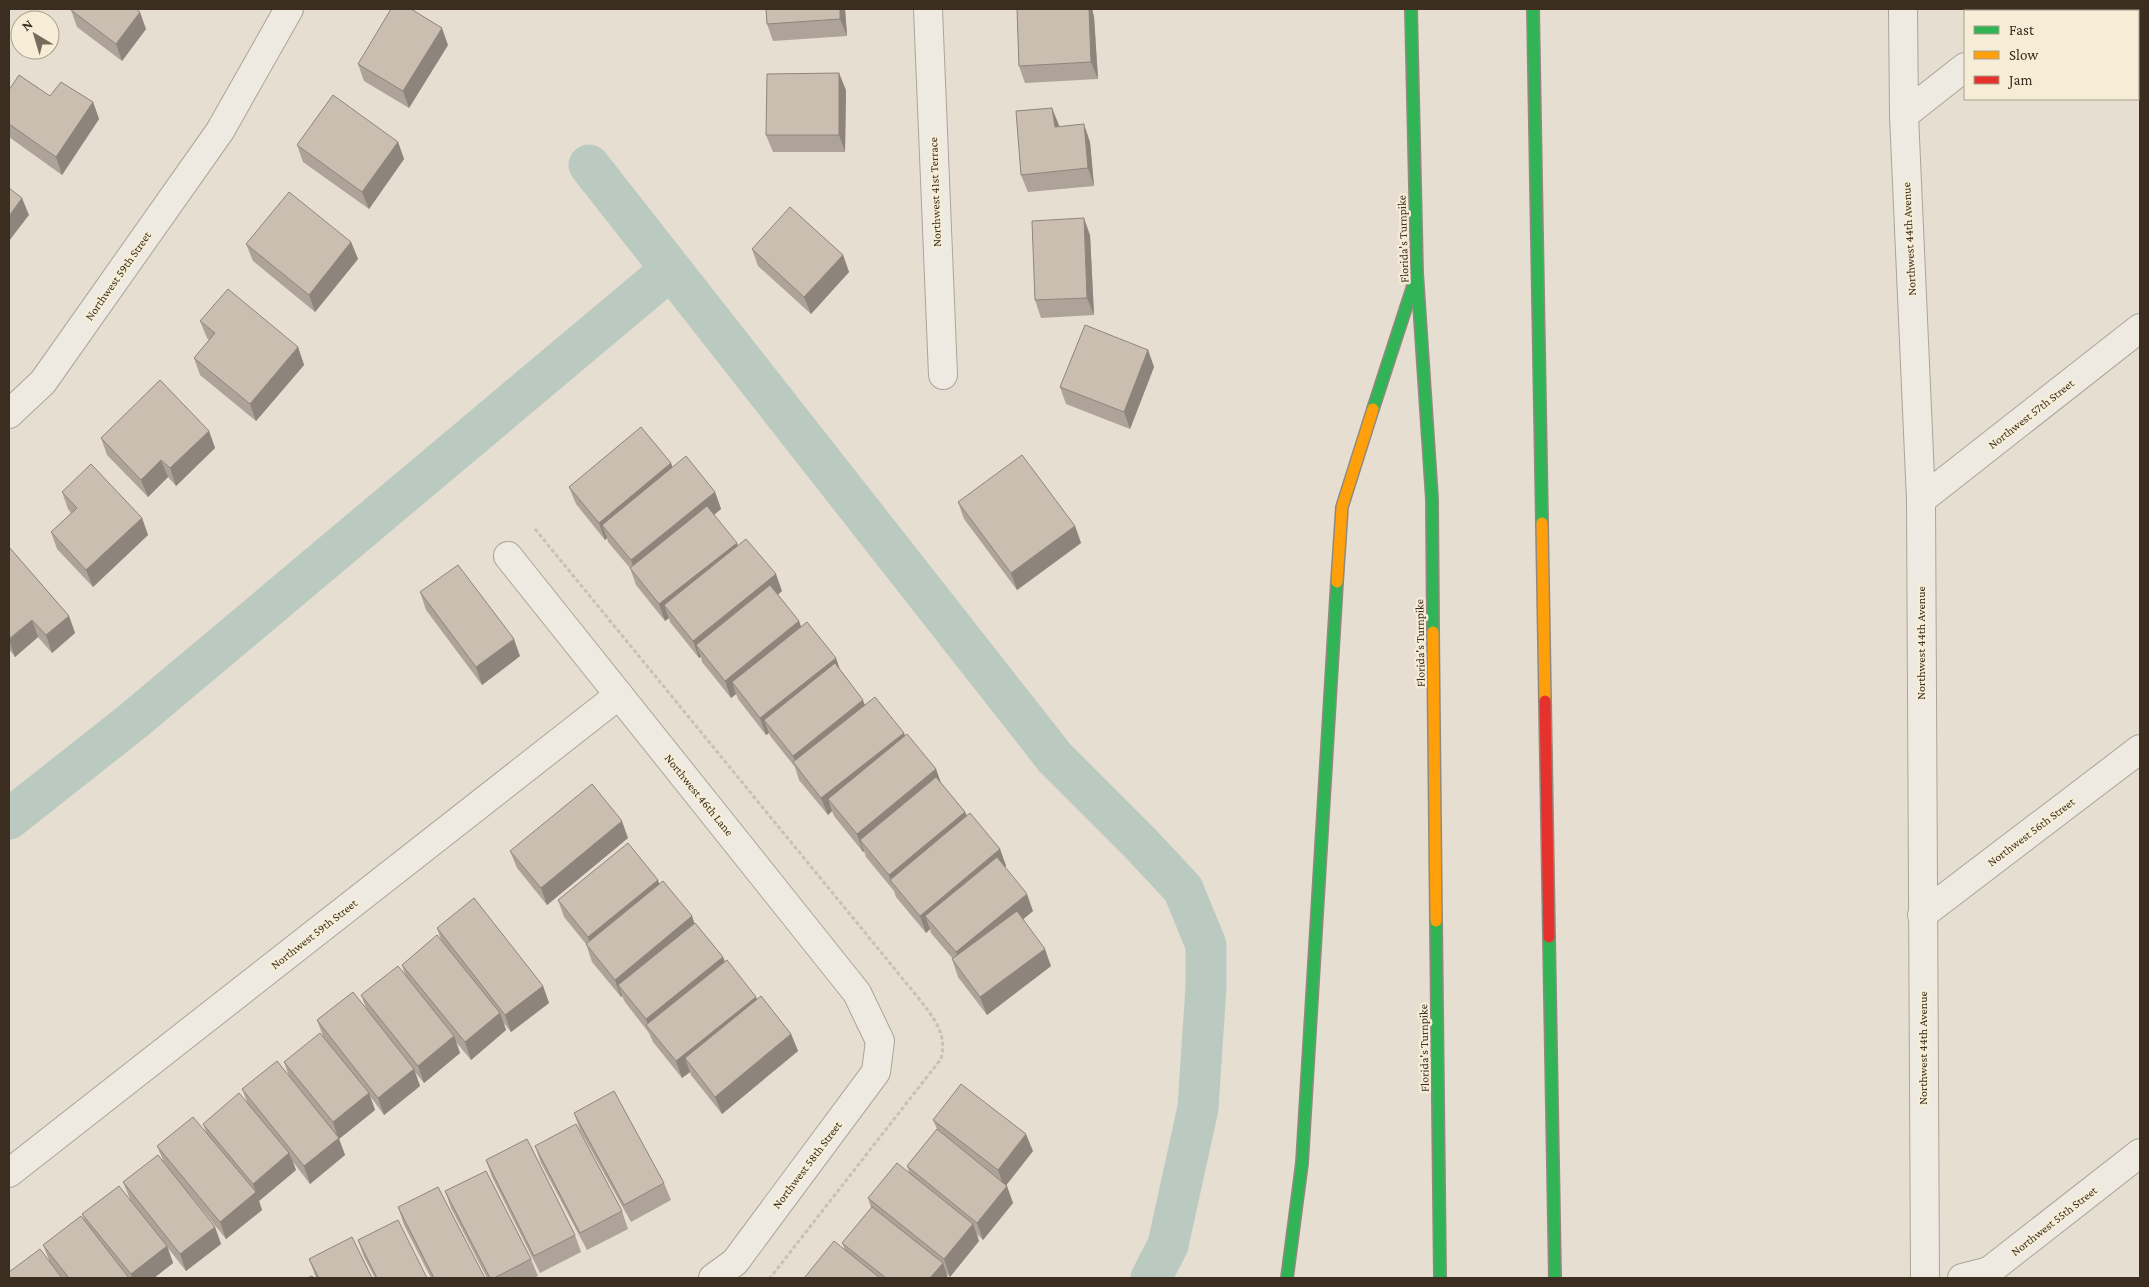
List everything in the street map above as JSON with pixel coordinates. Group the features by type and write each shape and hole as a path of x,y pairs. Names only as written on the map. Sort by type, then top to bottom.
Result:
{"highway":[{"name":"Florida's Turnpike","path":"1411,9 1417,273 1432,499 1440,1278"},
{"path":"1533,9 1555,1278"},
{"path":"1286,1278 1302,1163 1342,507 1417,273"}],"street":[{"name":"Northwest 59th Street","path":"9,414 43,382 220,131 289,9"},
{"name":"Northwest 41st Terrace","path":"928,9 943,374"},
{"name":"Northwest 44th Avenue","path":"1903,9 1904,116 1921,500 1925,1278"},
{"path":"1904,116 1964,67"},
{"name":"Northwest 57th Street","path":"1921,500 2140,328"},
{"name":"Northwest 46th Lane","path":"508,556 858,993 880,1040"},
{"name":"Northwest 59th Street","path":"9,1173 619,695"},
{"name":"Northwest 56th Street","path":"1922,915 2140,749"},
{"name":"Northwest 58th Street","path":"713,1278 735,1262 876,1072 880,1040"},
{"name":"Northwest 55th Street","path":"1962,1278 1989,1271 2140,1154"}],"building":[{"path":"72,9 136,9 140,12 116,44"},
{"path":"391,9 411,9 442,28 403,91 358,64"},
{"path":"766,9 840,9 840,19 767,24"},
{"path":"1017,9 1089,9 1091,62 1019,66"},
{"path":"839,73 839,135 766,135 767,74"},
{"path":"19,75 50,96 61,82 93,102 56,157 9,124 9,90"},
{"path":"333,95 398,142 362,192 297,145"},
{"path":"1052,108 1055,127 1084,124 1088,168 1021,175 1016,111"},
{"path":"9,188 22,198 9,216"},
{"path":"289,192 351,242 309,295 246,244"},
{"path":"790,207 843,255 804,297 752,249"},
{"path":"1084,218 1087,298 1035,300 1032,221"},
{"path":"228,289 298,347 250,404 194,358 215,333 200,321"},
{"path":"1085,325 1148,350 1124,412 1060,387"},
{"path":"160,380 209,431 170,468 161,460 141,480 101,438"},
{"path":"641,427 671,463 599,523 569,487"},
{"path":"1022,455 1075,526 1011,573 958,502"},
{"path":"686,456 715,492 631,560 602,525"},
{"path":"91,464 142,518 86,570 51,532 77,508 62,492"},
{"path":"707,506 737,543 659,604 630,568"},
{"path":"746,539 776,574 693,641 664,605"},
{"path":"9,547 69,616 46,635 32,620 9,639"},
{"path":"458,565 514,639 476,667 420,592"},
{"path":"770,585 799,621 725,681 696,645"},
{"path":"807,622 836,658 760,718 732,682"},
{"path":"835,663 863,700 793,756 764,720"},
{"path":"875,697 904,733 821,798 793,762"},
{"path":"907,734 936,769 857,834 828,799"},
{"path":"936,777 965,812 889,875 860,840"},
{"path":"592,784 622,821 541,888 510,851"},
{"path":"970,813 1000,849 920,916 890,880"},
{"path":"628,843 658,880 588,937 558,900"},
{"path":"997,857 1027,894 956,952 925,916"},
{"path":"663,881 692,916 615,980 586,944"},
{"path":"474,898 543,986 505,1015 437,928"},
{"path":"1017,911 1045,949 980,997 952,959"},
{"path":"695,923 723,957 646,1019 618,985"},
{"path":"437,935 500,1013 465,1042 402,965"},
{"path":"727,960 756,997 676,1061 646,1025"},
{"path":"398,966 454,1036 418,1066 361,995"},
{"path":"353,992 414,1069 378,1098 317,1020"},
{"path":"761,996 791,1034 715,1097 685,1058"},
{"path":"320,1033 369,1093 333,1122 284,1062"},
{"path":"277,1061 339,1138 304,1166 242,1089"},
{"path":"961,1084 1026,1134 998,1170 933,1120"},
{"path":"614,1091 664,1183 624,1205 574,1113"},
{"path":"239,1093 289,1153 253,1184 203,1124"},
{"path":"193,1117 256,1192 220,1222 157,1146"},
{"path":"576,1124 622,1211 580,1233 535,1146"},
{"path":"937,1129 1007,1186 977,1223 907,1166"},
{"path":"527,1139 575,1235 534,1256 486,1160"},
{"path":"158,1155 215,1227 180,1254 123,1182"},
{"path":"897,1163 973,1224 944,1259 868,1198"},
{"path":"486,1171 531,1259 494,1278 490,1278 445,1191"},
{"path":"119,1186 167,1246 131,1274 82,1214"},
{"path":"438,1187 485,1278 434,1278 398,1207"},
{"path":"872,1207 943,1263 930,1278 886,1278 842,1243"},
{"path":"81,1216 129,1278 69,1278 43,1245"},
{"path":"398,1220 427,1278 377,1278 358,1240"},
{"path":"352,1237 372,1278 319,1278 309,1259"},
{"path":"834,1241 880,1278 805,1277"},
{"path":"40,1249 62,1278 9,1278 9,1272"}],"waterway":[{"path":"589,165 1055,758 1183,889 1206,945 1206,987 1198,1108 1168,1245 1151,1278"},
{"path":"9,819 133,721 670,270"}],"traffic: fast":[{"path":"1411,9 1417,273 1432,499 1433,632"},
{"path":"1533,9 1542,523"},
{"path":"1373,409 1413,286"},
{"path":"1287,1278 1302,1163 1337,582"},
{"path":"1436,921 1440,1278"},
{"path":"1549,937 1555,1278"}],"traffic: slow":[{"path":"1337,582 1342,507 1373,409"},
{"path":"1542,523 1545,701"},
{"path":"1433,632 1436,921"}],"traffic: jam":[{"path":"1545,701 1549,937"}]}
